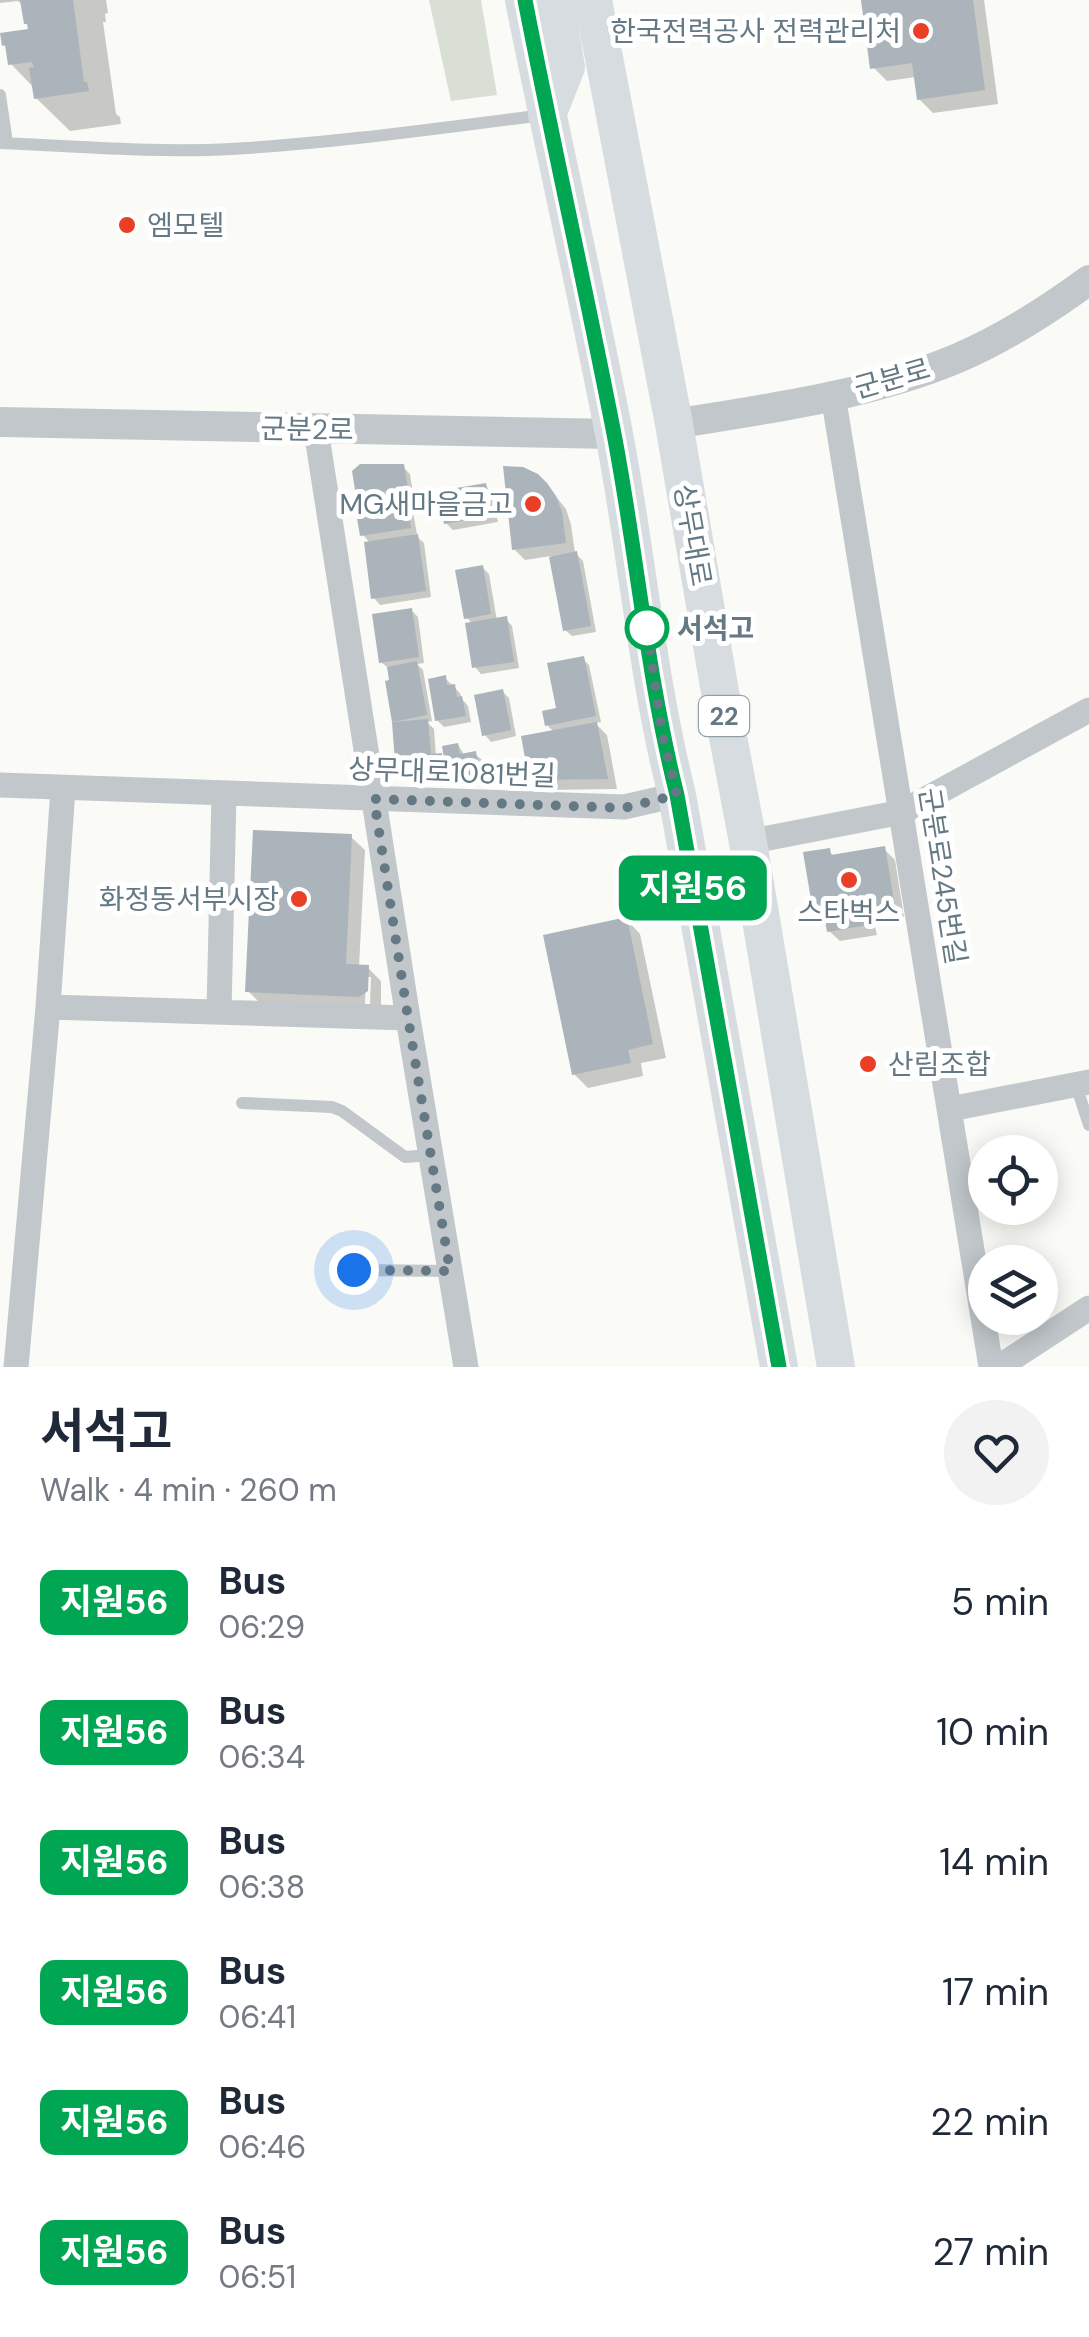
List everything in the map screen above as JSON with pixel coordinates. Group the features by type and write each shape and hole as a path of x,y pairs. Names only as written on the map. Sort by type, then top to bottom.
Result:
{"main road":[{"name":"22","path":"524,0 614,434 662,733 677,795 779,1367"},
{"path":"547,115 566,67 555,0"},
{"name":"상무대로","path":"593,0 674,424 836,1367"},
{"name":"22","path":"604,67 617,31 613,0"}],"street":[{"name":"군분로","path":"674,424 833,395 916,373 965,354 1042,314 1089,280"},
{"name":"군분로245번길","path":"833,395 995,1367"},
{"name":"군분2로","path":"0,422 614,434"},
{"path":"316,430 466,1367"},
{"path":"748,842 902,812 1089,710"},
{"name":"상무대로1081번길","path":"0,786 624,808 677,795"},
{"path":"16,1367 63,788"},
{"path":"219,1012 224,794"},
{"path":"48,1007 408,1018"},
{"path":"950,1110 1082,1083"},
{"path":"995,1367 1089,1308"}],"lane":[{"path":"0,95 4,143 164,150 306,143 547,115"},
{"path":"1082,1083 1089,1125"},
{"path":"242,1104 332,1108 353,1117 405,1157 430,1155"},
{"path":"354,1270 450,1271"}],"shaded area":[{"path":"429,0 481,0 497,95 451,101"}],"building":[{"path":"20,0 73,0 84,82 89,91 34,99 29,68 34,67 32,62 8,65 0,33 28,29"},
{"name":"한국전력공사 전력관리처","path":"861,0 973,0 985,90 917,100 912,63 870,69"},
{"path":"360,464 404,464 408,488 356,496 352,471"},
{"name":"MG새마을금고","path":"503,466 523,467 547,483 562,512 566,543 512,550"},
{"path":"486,483 492,516 444,524 439,491"},
{"path":"407,498 411,528 360,536 355,506"},
{"path":"418,534 426,591 371,599 364,542"},
{"path":"577,551 591,626 563,631 549,557"},
{"path":"483,565 491,614 464,619 455,570"},
{"path":"412,608 419,657 379,663 372,614"},
{"path":"507,616 514,662 472,668 465,623"},
{"path":"584,656 596,716 545,726 542,711 556,708 547,663"},
{"path":"417,661 427,715 392,722 385,681 389,680 387,667"},
{"path":"446,675 447,685 455,684 457,697 462,696 466,716 435,721 428,679"},
{"path":"503,689 511,730 482,736 474,695"},
{"path":"428,719 431,754 442,753 443,775 408,772 395,762 392,722"},
{"path":"597,722 608,779 529,780 521,736"},
{"path":"458,743 460,754 476,751 481,781 447,777 442,746"},
{"name":"화정동서부시장","path":"253,830 352,834 346,964 369,965 368,991 359,997 245,992"},
{"name":"스타벅스","path":"885,846 895,907 865,912 868,925 827,932 822,904 812,906 803,852 830,848 831,855"},
{"path":"627,917 653,1044 628,1050 631,1063 572,1075 543,935"}],"bus line":[{"name":"지원56","path":"525,0 614,434 662,733 677,795 779,1367"}],"place":[{"name":"한국전력공사 전력관리처","path":"921,31"},
{"name":"엠모텔","path":"127,225"},
{"name":"MG새마을금고","path":"533,504"},
{"name":"서석고","path":"647,628"},
{"name":"스타벅스","path":"849,880"},
{"name":"화정동서부시장","path":"299,899"},
{"name":"산림조합","path":"868,1064"}],"route":[{"path":"354,1270 450,1271 374,799 624,808 677,795 662,733 647,628"}]}
